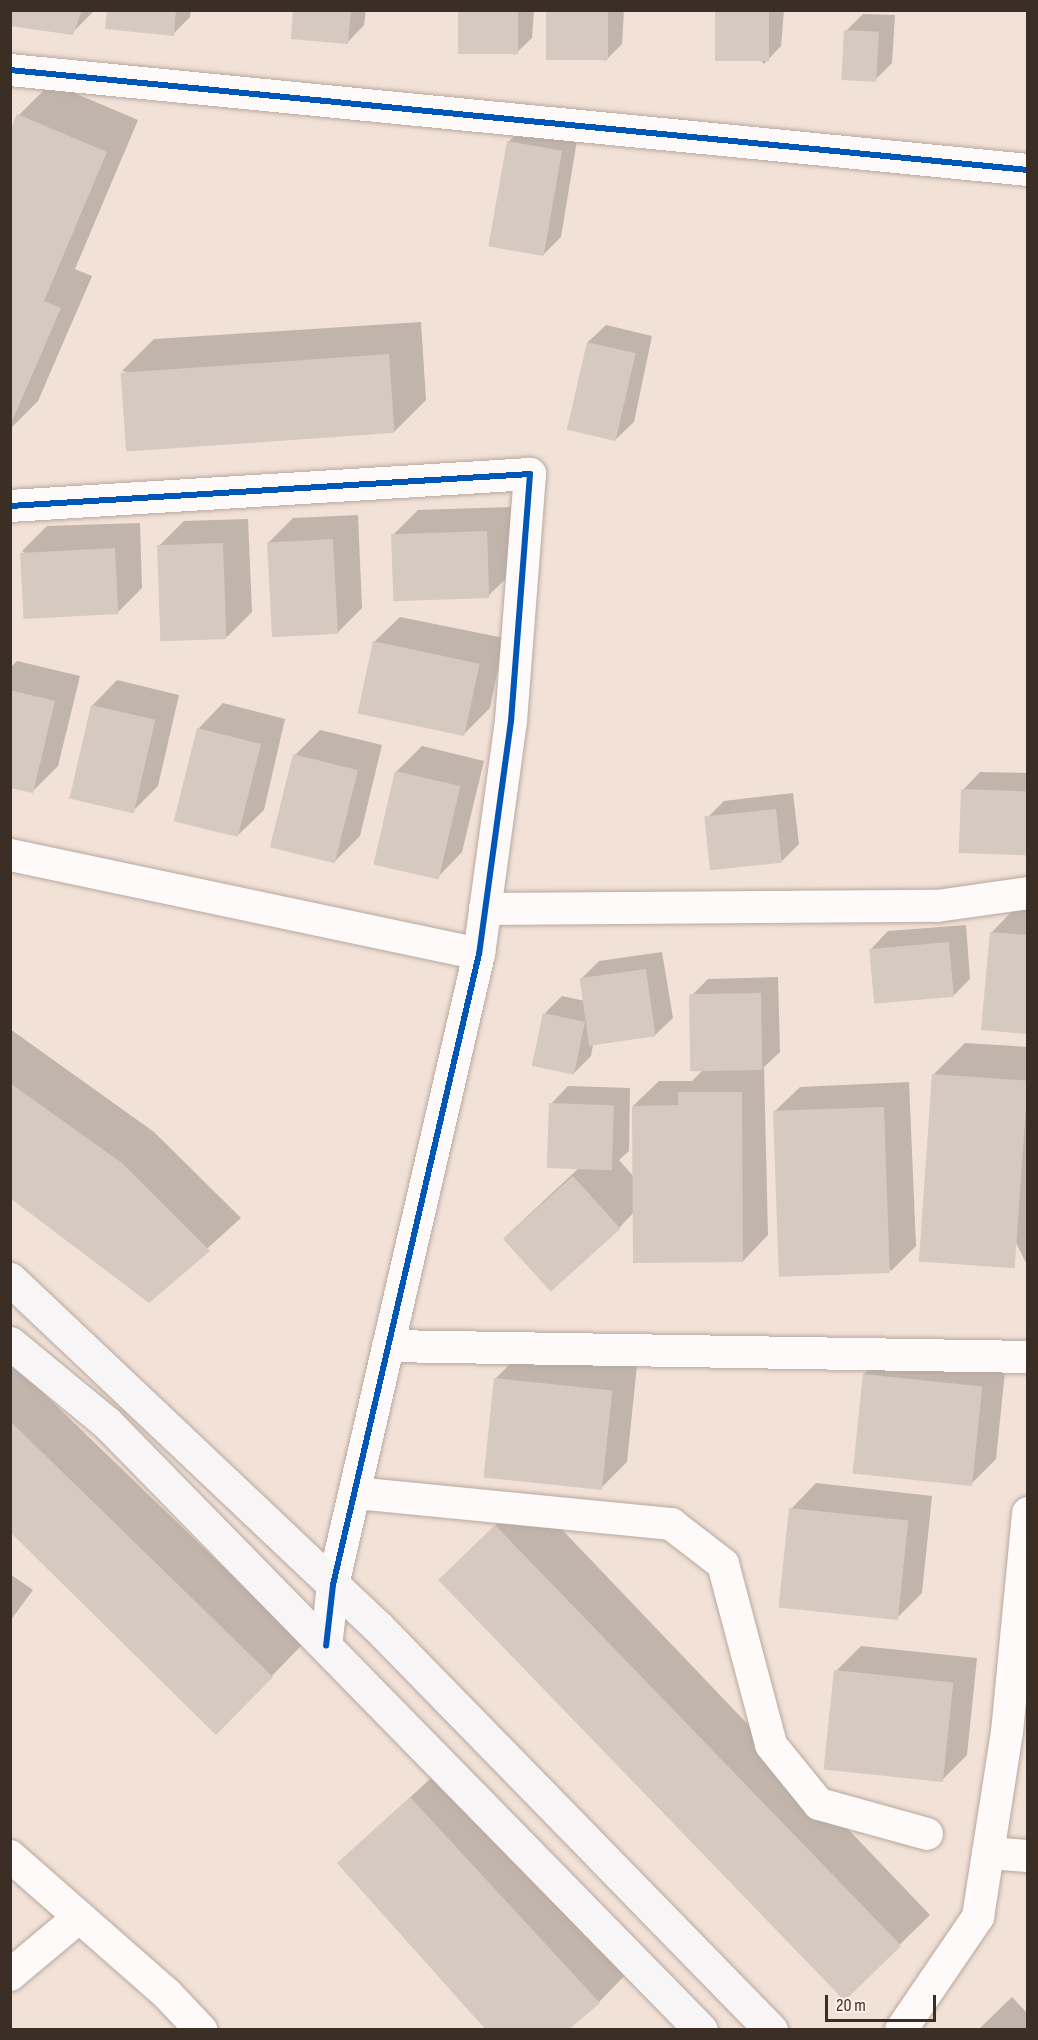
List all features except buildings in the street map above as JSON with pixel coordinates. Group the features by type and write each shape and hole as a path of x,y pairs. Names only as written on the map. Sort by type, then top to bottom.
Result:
{"main road":[{"path":"10,1279 333,1585 771,2030"},
{"path":"10,1343 107,1423 700,2030"}],"street":[{"path":"10,70 1028,170"},
{"path":"10,506 530,474 511,721 479,954 333,1585 326,1646"},
{"path":"10,855 479,954"},
{"path":"485,909 937,906 1028,893"},
{"path":"388,1347 1028,1357"},
{"path":"355,1493 671,1524 723,1564 771,1745 819,1804 927,1834"},
{"path":"901,2030 978,1917 1022,1623 1028,1513"},
{"path":"988,1853 1028,1856"},
{"path":"10,1856 167,1994 201,2030"},
{"path":"10,1975 79,1917"}],"cycle path":[{"path":"10,70 1028,170"},
{"path":"10,506 530,474 511,721 479,954 333,1585 326,1646"}]}
